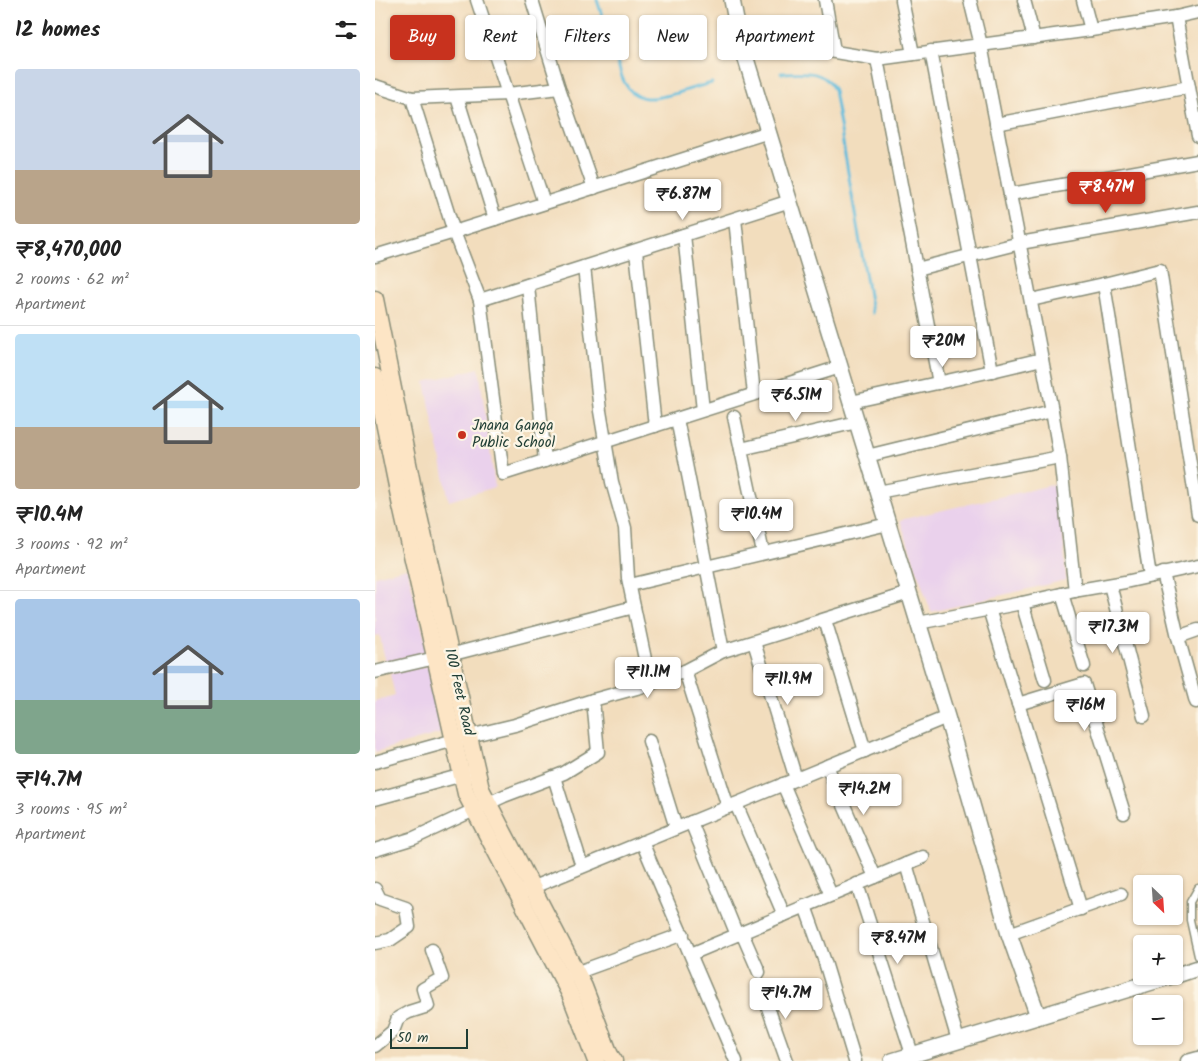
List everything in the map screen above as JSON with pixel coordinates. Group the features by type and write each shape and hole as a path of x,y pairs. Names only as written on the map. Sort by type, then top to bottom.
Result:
{"main road":[{"name":"100 Feet Road","path":"375,298 382,392 401,506 443,656 469,774 466,794 481,807 569,975 584,987 614,1061"},
{"name":"100 Feet Road","path":"375,377 382,392"},
{"name":"100 Feet Road","path":"569,975 569,994 596,1061"}],"street":[{"path":"477,0 544,203"},
{"path":"532,0 559,88 594,188"},
{"path":"732,0 735,15"},
{"path":"825,0 834,51 877,59 1091,30 1198,12"},
{"path":"902,0 913,54"},
{"path":"970,0 981,45 1052,410 1060,457 1075,591"},
{"path":"1024,0 1034,38"},
{"path":"1083,0 1091,30"},
{"path":"1176,16 1198,136"},
{"path":"931,51 992,371"},
{"path":"877,59 939,383"},
{"path":"746,60 947,717 1009,934 1037,1016"},
{"path":"375,86 412,98 508,94 559,88"},
{"path":"996,124 1189,87"},
{"path":"457,97 495,219"},
{"path":"412,98 454,232 480,300 503,474 840,367"},
{"path":"375,256 769,132"},
{"path":"1010,194 1198,160"},
{"path":"480,300 790,201"},
{"path":"917,269 1019,244 1198,212"},
{"path":"735,218 754,394"},
{"path":"684,235 703,410"},
{"path":"635,251 655,426"},
{"path":"584,267 600,411 612,482 625,528 628,578 651,684"},
{"path":"1031,300 1160,270 1198,515"},
{"path":"1104,284 1150,576"},
{"path":"527,285 545,461"},
{"path":"851,402 1042,359"},
{"path":"867,456 1052,410"},
{"path":"734,417 763,553"},
{"path":"677,419 723,651"},
{"path":"741,448 857,422"},
{"path":"878,492 1060,457"},
{"path":"630,584 888,524"},
{"path":"918,623 1198,566"},
{"path":"1163,574 1196,702"},
{"path":"1110,585 1144,716"},
{"path":"375,762 461,738 515,726 593,700 651,684 685,671 723,651 909,594"},
{"path":"1062,594 1084,666"},
{"path":"1022,603 1045,680"},
{"path":"375,672 634,607"},
{"path":"989,609 1081,908"},
{"path":"825,620 865,750"},
{"path":"1178,637 1198,630"},
{"path":"754,642 796,779"},
{"path":"685,671 732,805 783,915"},
{"path":"1018,704 1085,684 1124,812"},
{"path":"375,850 414,838 481,807 554,778 598,752 593,700"},
{"path":"524,890 947,717"},
{"path":"649,741 676,828"},
{"path":"827,766 875,877"},
{"path":"375,799 469,774"},
{"path":"554,778 580,860"},
{"path":"783,784 831,895"},
{"path":"691,822 739,934 759,972"},
{"path":"642,842 736,1061"},
{"path":"691,954 923,857"},
{"path":"906,864 958,1040"},
{"path":"857,884 912,1054"},
{"path":"375,889 380,899 406,908 409,927 390,940 375,943"},
{"path":"1009,934 1121,894"},
{"path":"805,906 824,959 855,1061"},
{"path":"569,975 683,934"},
{"path":"375,1046 393,1031 398,1018 428,1006 423,989 442,978 432,950"},
{"path":"1183,973 1198,968"},
{"path":"892,1061 1142,985"},
{"path":"761,988 787,1061"},
{"path":"1187,1061 1198,1058"}],"lane":[{"path":"1198,888 1190,902 1190,920 1198,956"}],"shaded area":[{"name":"Jnana Ganga Public School","path":"479,368 495,487 449,501 425,382"},
{"path":"1060,483 1066,580 931,612 900,520"},
{"path":"407,568 428,651 385,662 380,635 375,636 375,576"},
{"path":"428,666 445,732 375,752 375,701 395,695 390,674"}],"waterway":[{"path":"597,0 622,77 632,92 638,96 653,98 712,83"},
{"path":"781,73 811,73 818,75 830,83 834,90 872,313"}],"place":[{"name":"Jnana Ganga Public School","path":"462,435"}]}
